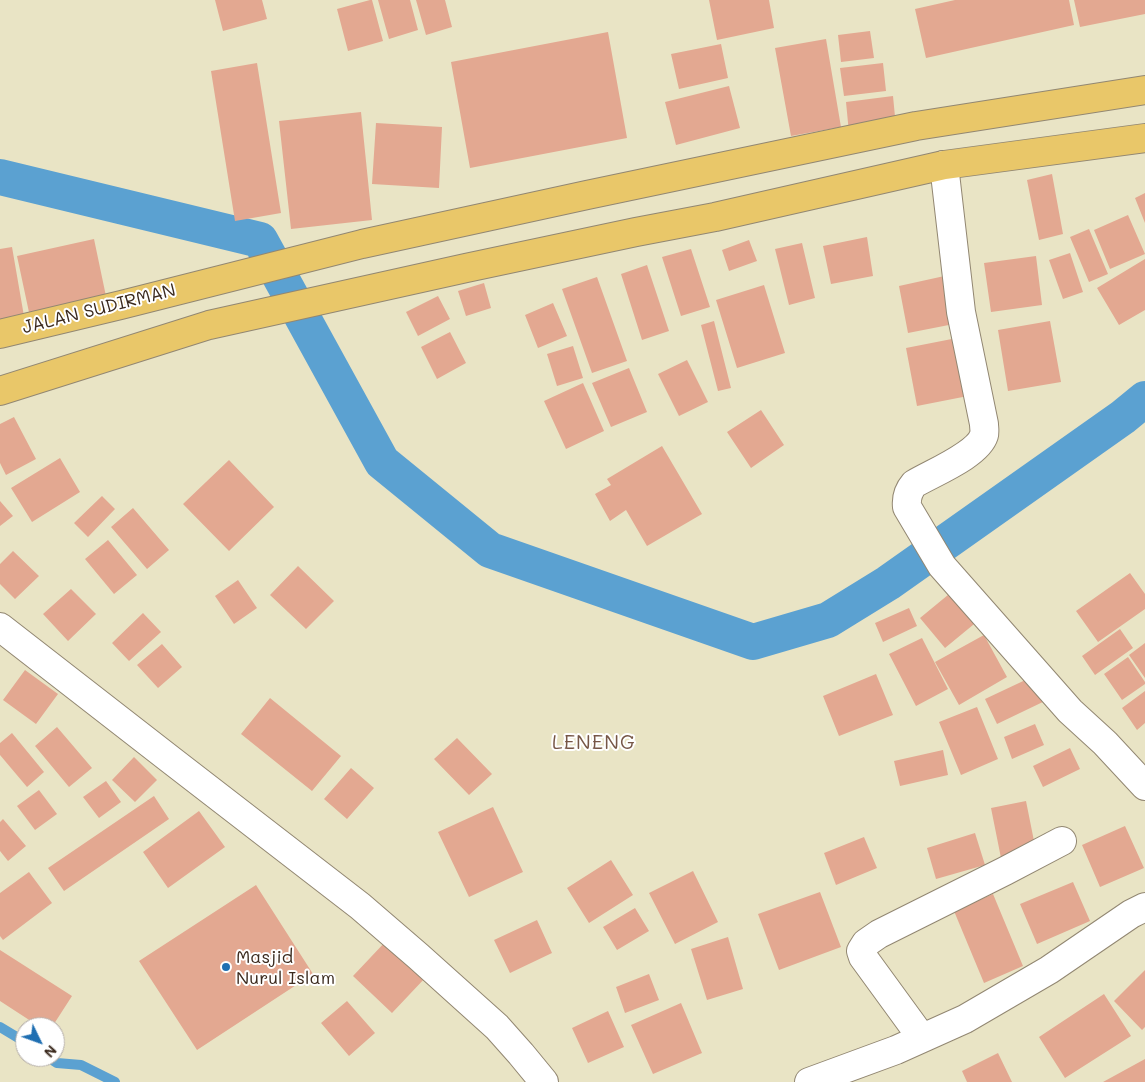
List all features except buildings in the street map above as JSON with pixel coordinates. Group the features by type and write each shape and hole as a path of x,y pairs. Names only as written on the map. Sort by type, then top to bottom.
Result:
{"main road":[{"name":"JALAN SUDIRMAN","path":"0,334 362,244 568,199 916,126 1145,90"},
{"path":"0,390 209,325 370,289 636,232 716,217 944,165 1145,138"}],"street":[{"path":"944,165 961,312 984,424 984,434 975,450 914,484 907,496 907,507 942,566 1070,711 1105,743 1145,786"},
{"path":"0,627 360,906 497,1027 544,1082"},
{"path":"922,1038 862,957 861,951 866,943 879,934 1062,841"},
{"path":"809,1082 896,1050 965,1019 1049,970 1131,914 1145,907"}],"waterway":[{"path":"0,177 260,240 382,462 490,550 753,642 828,620 888,583 1123,417 1145,399"},
{"path":"0,1027 15,1036"},
{"path":"65,1064 81,1065 115,1082"}],"place":[{"name":"Masjid Nurul Islam","path":"226,967"}],"district":[{"name":"LENENG","path":"594,743"}]}
